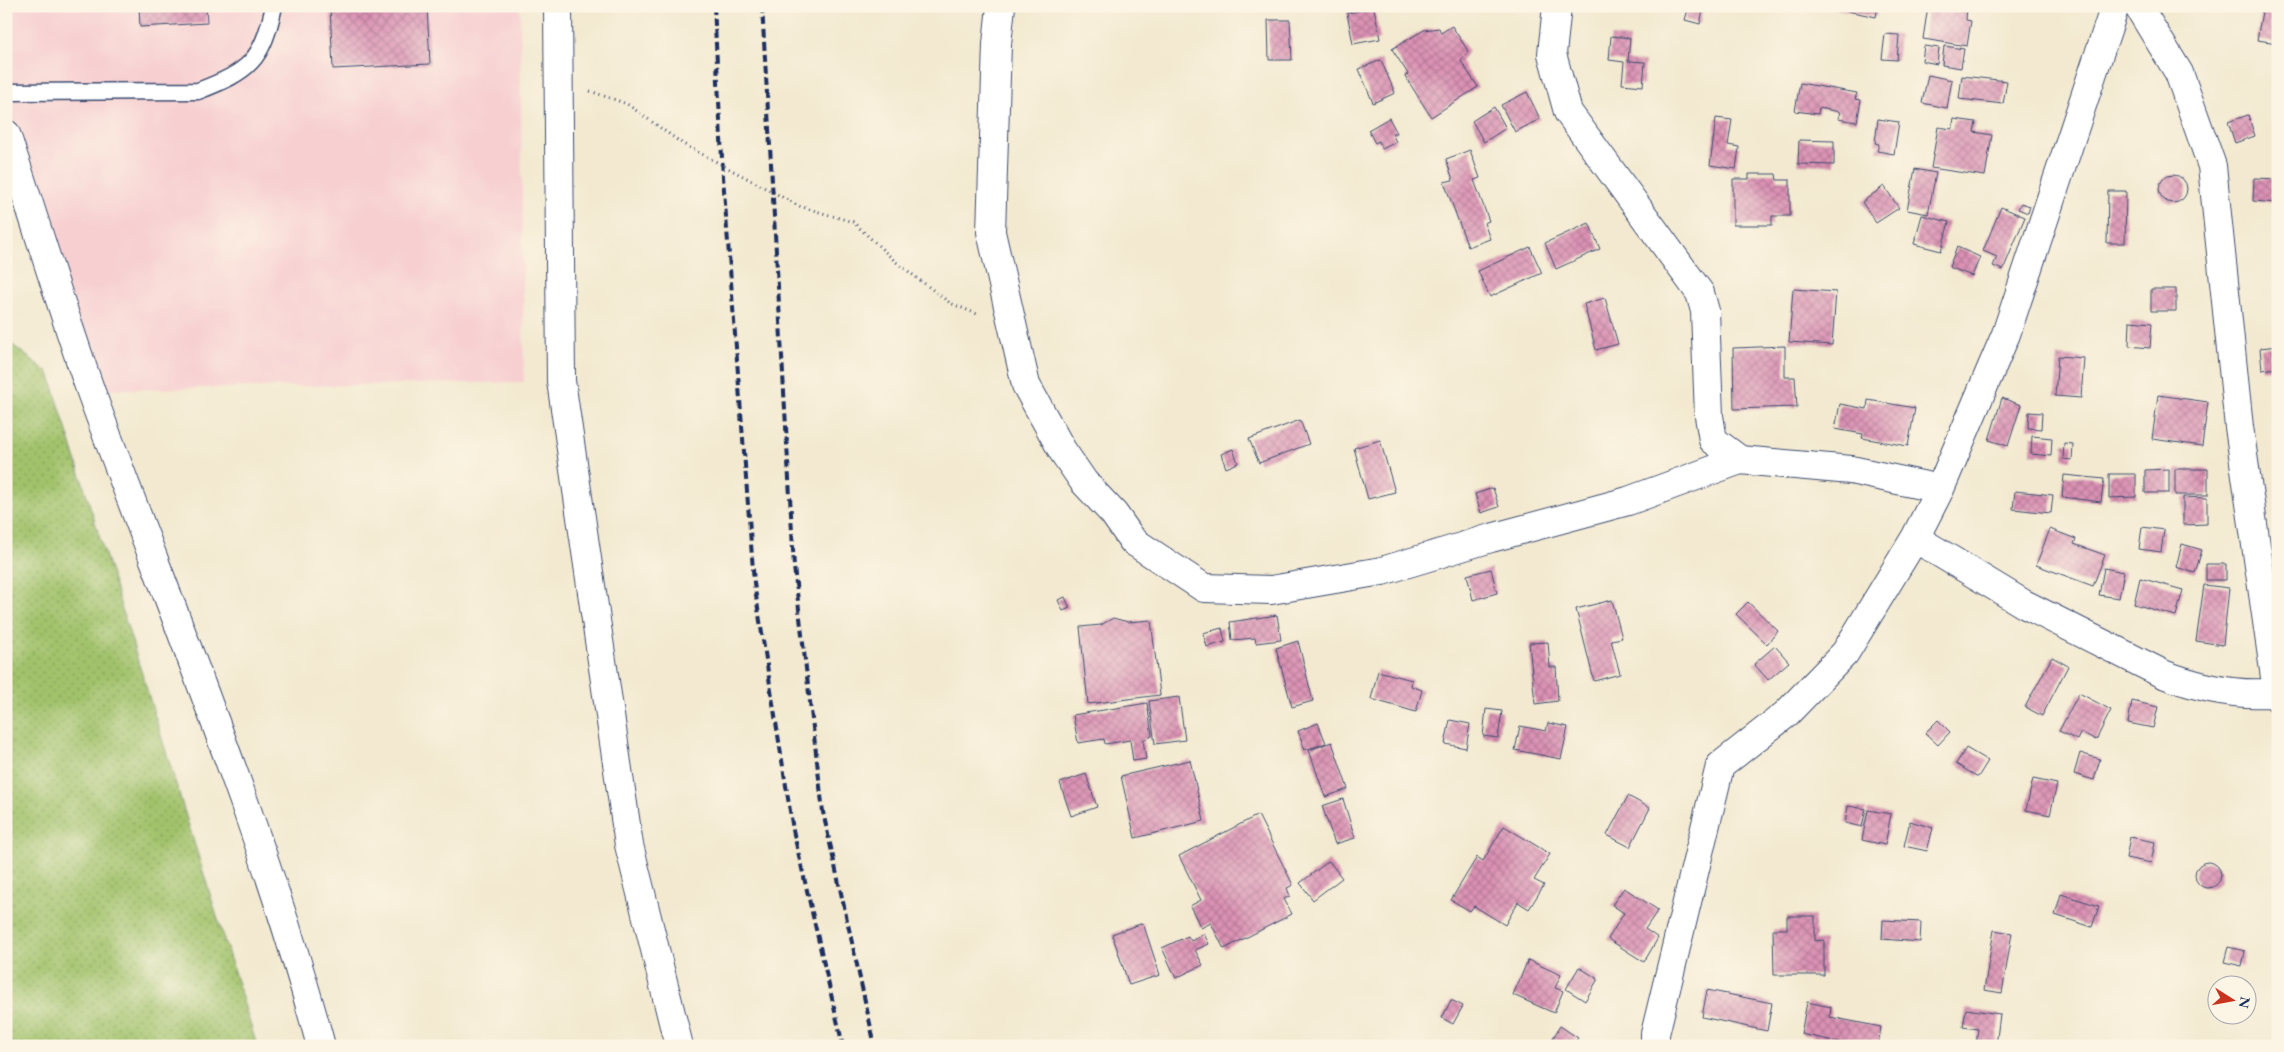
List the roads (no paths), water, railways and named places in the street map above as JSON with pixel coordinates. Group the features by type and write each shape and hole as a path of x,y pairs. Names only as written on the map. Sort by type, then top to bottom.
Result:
{"street":[{"path":"558,6 561,381 629,845 679,1046"},
{"path":"1001,6 997,44 991,232 1026,385 1062,450 1084,482 1114,514 1133,541 1204,588 1271,590 1382,570 1491,538 1628,502 1740,460 1851,470 1940,489"},
{"path":"1557,6 1552,54 1568,112 1700,293 1705,311 1708,416 1713,440 1740,460"},
{"path":"1655,1046 1659,1015 1720,766 1786,714 1845,653 1915,538 1940,489 2006,334 2115,6"},
{"path":"2138,6 2179,73 2212,166 2239,427 2278,698"},
{"path":"6,134 91,390 243,795 304,983 321,1046"},
{"path":"1915,538 2024,604 2163,674 2185,683 2224,692 2263,694 2277,692"}],"lane":[{"path":"6,92 198,91 224,81 250,65 267,37 274,6"}],"railway":[{"path":"714,6 723,177 754,583 793,830 843,1046"},
{"path":"762,6 794,567 823,812 875,1046"}]}
